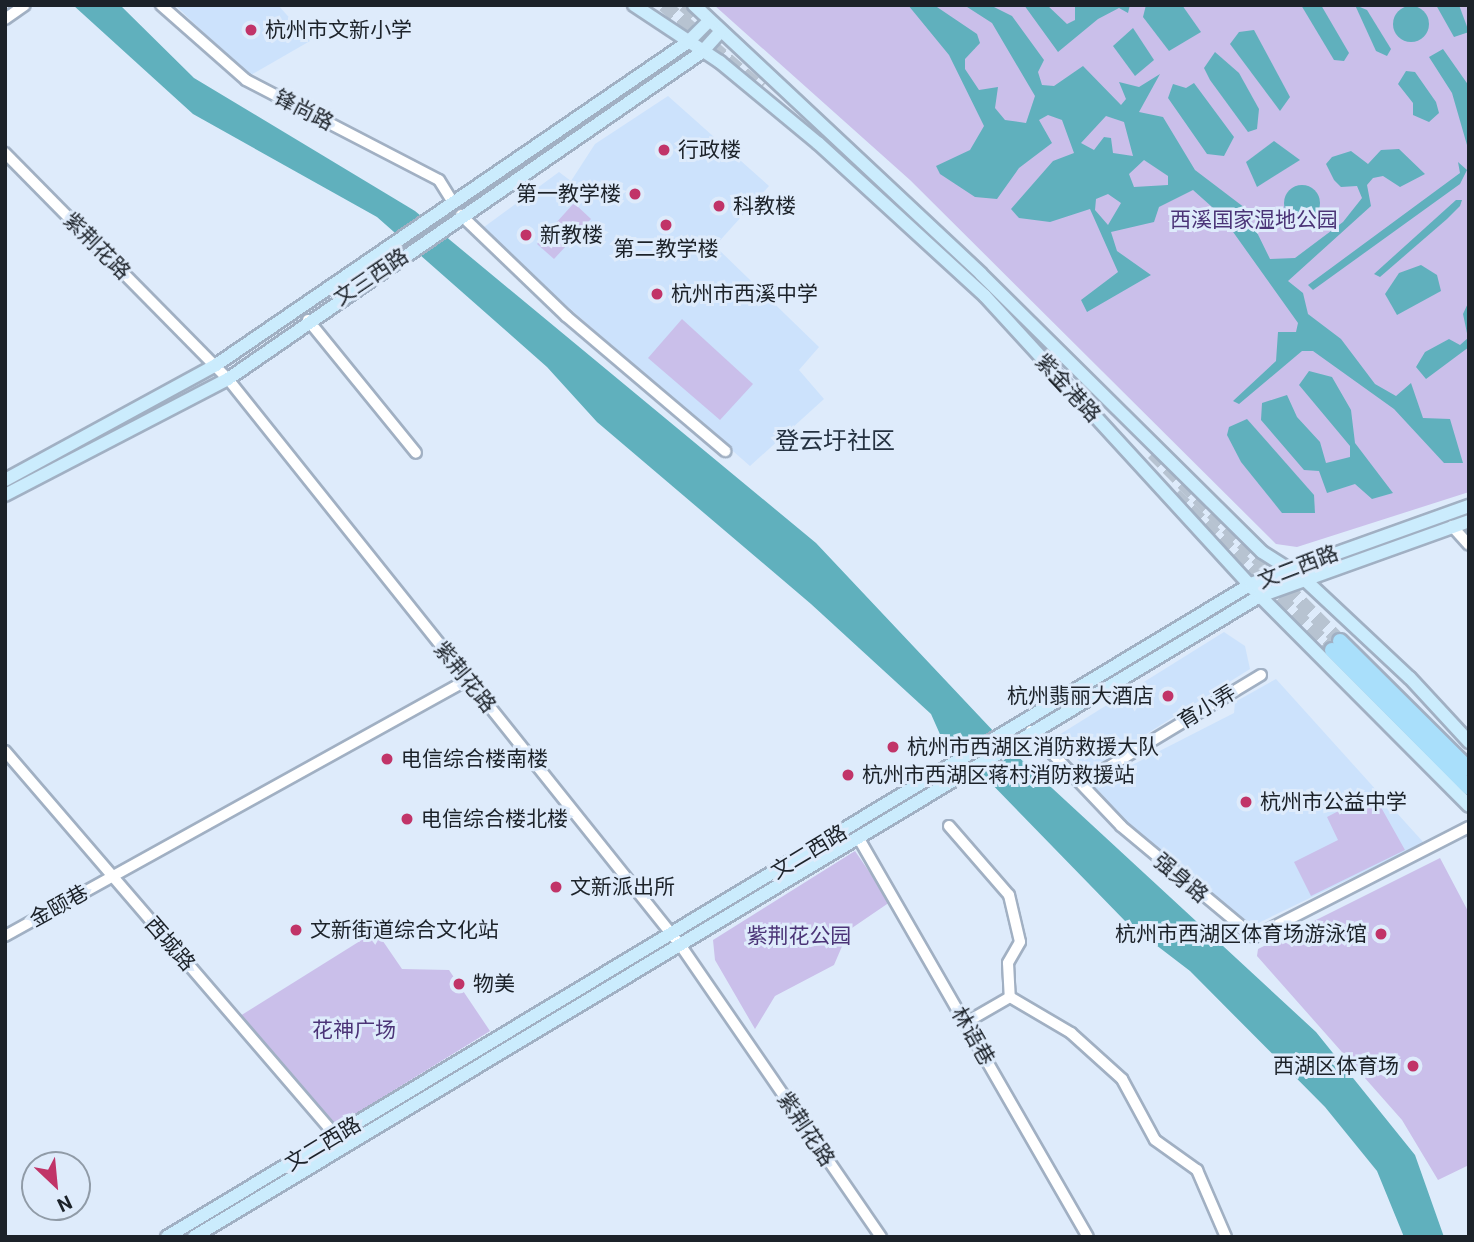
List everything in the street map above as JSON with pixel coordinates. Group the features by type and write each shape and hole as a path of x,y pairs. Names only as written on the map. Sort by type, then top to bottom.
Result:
{"highway":[{"path":"1469,769 1336,645 1469,788"}],"main road":[{"name":"紫金港路","path":"634,5 702,52 818,143 985,296 1260,596 1469,806"},
{"name":"紫金港路","path":"694,5 981,274 1262,552 1303,578 1469,742"},
{"name":"文三西路","path":"5,480 216,365 688,42 709,21"},
{"name":"文三西路","path":"5,495 228,379 308,320 702,52 720,32"},
{"name":"文二西路","path":"194,1237 858,837 955,769 1002,732 1251,584 1469,506"},
{"name":"文二西路","path":"167,1237 672,934 955,769 1031,732 1260,596 1303,578 1469,521"}],"street":[{"path":"5,19 25,5"},
{"name":"锋尚路","path":"161,5 246,80 439,180 453,202"},
{"name":"紫荆花路","path":"5,153 228,379 672,934 881,1237"},
{"path":"461,215 566,316 725,451"},
{"path":"308,320 416,453"},
{"path":"1452,526 1469,545"},
{"name":"育小弄","path":"1082,783 1261,675"},
{"name":"金颐巷","path":"5,936 467,680"},
{"name":"强身路","path":"1031,732 1140,844 1254,937 1469,827"},
{"name":"西城路","path":"5,751 336,1136"},
{"path":"949,826 1009,895 1020,942 1008,963 1010,997"},
{"name":"林语巷","path":"858,837 1088,1237"},
{"path":"965,1023 1010,997"},
{"path":"1010,997 1071,1033 1122,1079 1155,1140 1198,1170 1226,1237"}],"shaded area":[{"name":"杭州市文新小学","path":"175,5 278,5 310,41 249,76"},
{"name":"杭州市西溪中学","path":"668,96 769,186 715,246 819,347 799,370 824,399 750,466 480,230 559,172 571,181 595,144"},
{"path":"1224,632 1245,646 1250,669 1089,770 1054,738"},
{"name":"杭州市公益中学","path":"1276,679 1424,843 1250,927 1164,859 1091,786 1234,713 1235,702"}],"green space":[{"name":"西溪国家湿地公园","path":"714,5 1469,5 1469,492 1297,547 1276,544 910,180"},
{"path":"574,203 591,219 554,259 537,244"},
{"path":"682,319 753,384 720,420 648,358"},
{"path":"1373,793 1405,850 1311,896 1294,862 1338,840 1327,817"},
{"name":"紫荆花公园","path":"855,851 890,902 849,930 834,965 775,996 755,1029 715,960 713,940"},
{"name":"西湖区体育场","path":"1440,858 1469,913 1469,1165 1438,1180 1402,1120 1257,956 1258,949"},
{"name":"花神广场","path":"376,931 402,969 449,970 490,1031 336,1126 240,1016"}],"water":[{"path":"73,5 120,5 194,78 415,211 816,543 1013,752 1316,1032 1415,1155 1444,1237 1404,1237 1377,1171 1325,1107 1190,971 1126,922 948,739 943,741 931,714 811,604 597,422 547,367 377,217 193,114"},
{"path":"908,5 934,5 977,34 980,43 965,59 965,69 979,90 998,87 995,108 1005,120 1026,123 1035,96 992,23 964,5 990,5 1012,16 1044,60 1038,72 1042,85 1054,86 1083,66 1121,105 1126,99 1119,82 1139,87 1160,74 1139,112 1163,117 1195,170 1245,208 1270,259 1295,258 1343,222 1362,198 1357,186 1341,187 1334,180 1326,164 1332,157 1351,151 1368,164 1381,150 1399,149 1425,174 1400,187 1383,176 1373,178 1367,185 1371,206 1288,281 1303,293 1308,314 1341,339 1375,384 1396,396 1411,383 1423,418 1450,419 1463,463 1444,463 1394,409 1313,351 1302,351 1239,404 1233,401 1276,361 1278,332 1296,332 1298,323 1221,215 1193,190 1159,207 1154,222 1111,232 1117,251 1151,275 1087,312 1081,300 1118,272 1090,209 1050,222 1019,218 1011,209 1053,161 1074,153 1062,120 1048,115 1039,120 1052,143 1019,168 997,199 975,197 940,174 936,166 970,150 984,126 949,55","holes":["1106,116 1124,122 1133,156 1113,153 1111,138 1104,137 1094,150 1081,143","1144,160 1168,176 1168,185 1134,187 1129,174","1108,194 1121,203 1108,225 1095,210 1096,199"]},
{"path":"1024,5 1047,5 1067,24 1075,20 1075,5 1130,5 1128,13 1119,8 1098,19 1058,52"},
{"path":"1146,5 1182,5 1201,32 1169,51 1143,17"},
{"path":"1301,5 1321,5 1349,53 1344,61 1334,60"},
{"path":"1355,5 1367,10 1391,49 1387,56 1376,51"},
{"path":"1436,5 1459,5 1469,32 1454,37"},
{"path":"1411,6 1424,11 1429,24 1424,37 1411,42 1398,37 1393,24 1398,11"},
{"path":"1133,28 1154,60 1135,76 1113,46"},
{"path":"1254,30 1290,97 1280,111 1230,44 1239,32"},
{"path":"1443,49 1469,86 1469,152 1452,93 1429,57"},
{"path":"1215,52 1239,73 1259,109 1257,129 1248,132 1210,80 1204,68"},
{"path":"1406,71 1415,72 1436,102 1439,113 1429,122 1413,115 1413,103 1398,84"},
{"path":"1194,83 1234,137 1224,156 1207,154 1168,98 1173,84 1186,88"},
{"path":"1274,141 1300,160 1257,187 1246,162"},
{"path":"1458,162 1467,170 1460,184 1313,290 1308,285 1460,173"},
{"path":"1302,185 1315,190 1320,203 1315,216 1302,221 1289,216 1284,203 1289,190"},
{"path":"1456,200 1462,200 1460,206 1447,219 1380,277 1374,274"},
{"path":"1421,265 1437,275 1441,291 1397,315 1385,294 1399,273"},
{"path":"1469,301 1469,347 1426,379 1416,367 1425,352 1449,339 1460,345 1468,338 1463,314"},
{"path":"1309,371 1332,377 1351,410 1355,443 1393,493 1372,499 1355,484 1327,493 1319,471 1304,470 1261,420 1262,403 1287,395 1297,417 1320,442 1326,463 1350,457 1350,446 1299,385"},
{"path":"1247,419 1314,495 1315,513 1282,513 1241,462 1227,435 1229,427"}],"tunnel":[{"path":"664,5 761,89"},
{"path":"684,5 712,29"},
{"path":"1153,453 1340,641"},
{"path":"1175,495 1332,650"}],"place":[{"name":"杭州市文新小学","path":"251,30"},
{"name":"行政楼","path":"664,150"},
{"name":"第一教学楼","path":"635,194"},
{"name":"科教楼","path":"719,206"},
{"name":"第二教学楼","path":"666,225"},
{"name":"新教楼","path":"526,235"},
{"name":"杭州市西溪中学","path":"657,294"},
{"name":"杭州翡丽大酒店","path":"1168,696"},
{"name":"杭州市西湖区消防救援大队","path":"893,747"},
{"name":"电信综合楼南楼","path":"387,759"},
{"name":"杭州市西湖区蒋村消防救援站","path":"848,775"},
{"name":"杭州市公益中学","path":"1246,802"},
{"name":"电信综合楼北楼","path":"407,819"},
{"name":"文新派出所","path":"556,887"},
{"name":"文新街道综合文化站","path":"296,930"},
{"name":"杭州市西湖区体育场游泳馆","path":"1381,934"},
{"name":"物美","path":"459,984"},
{"name":"西湖区体育场","path":"1413,1066"}],"district":[{"name":"登云圩社区","path":"835,442"}]}
